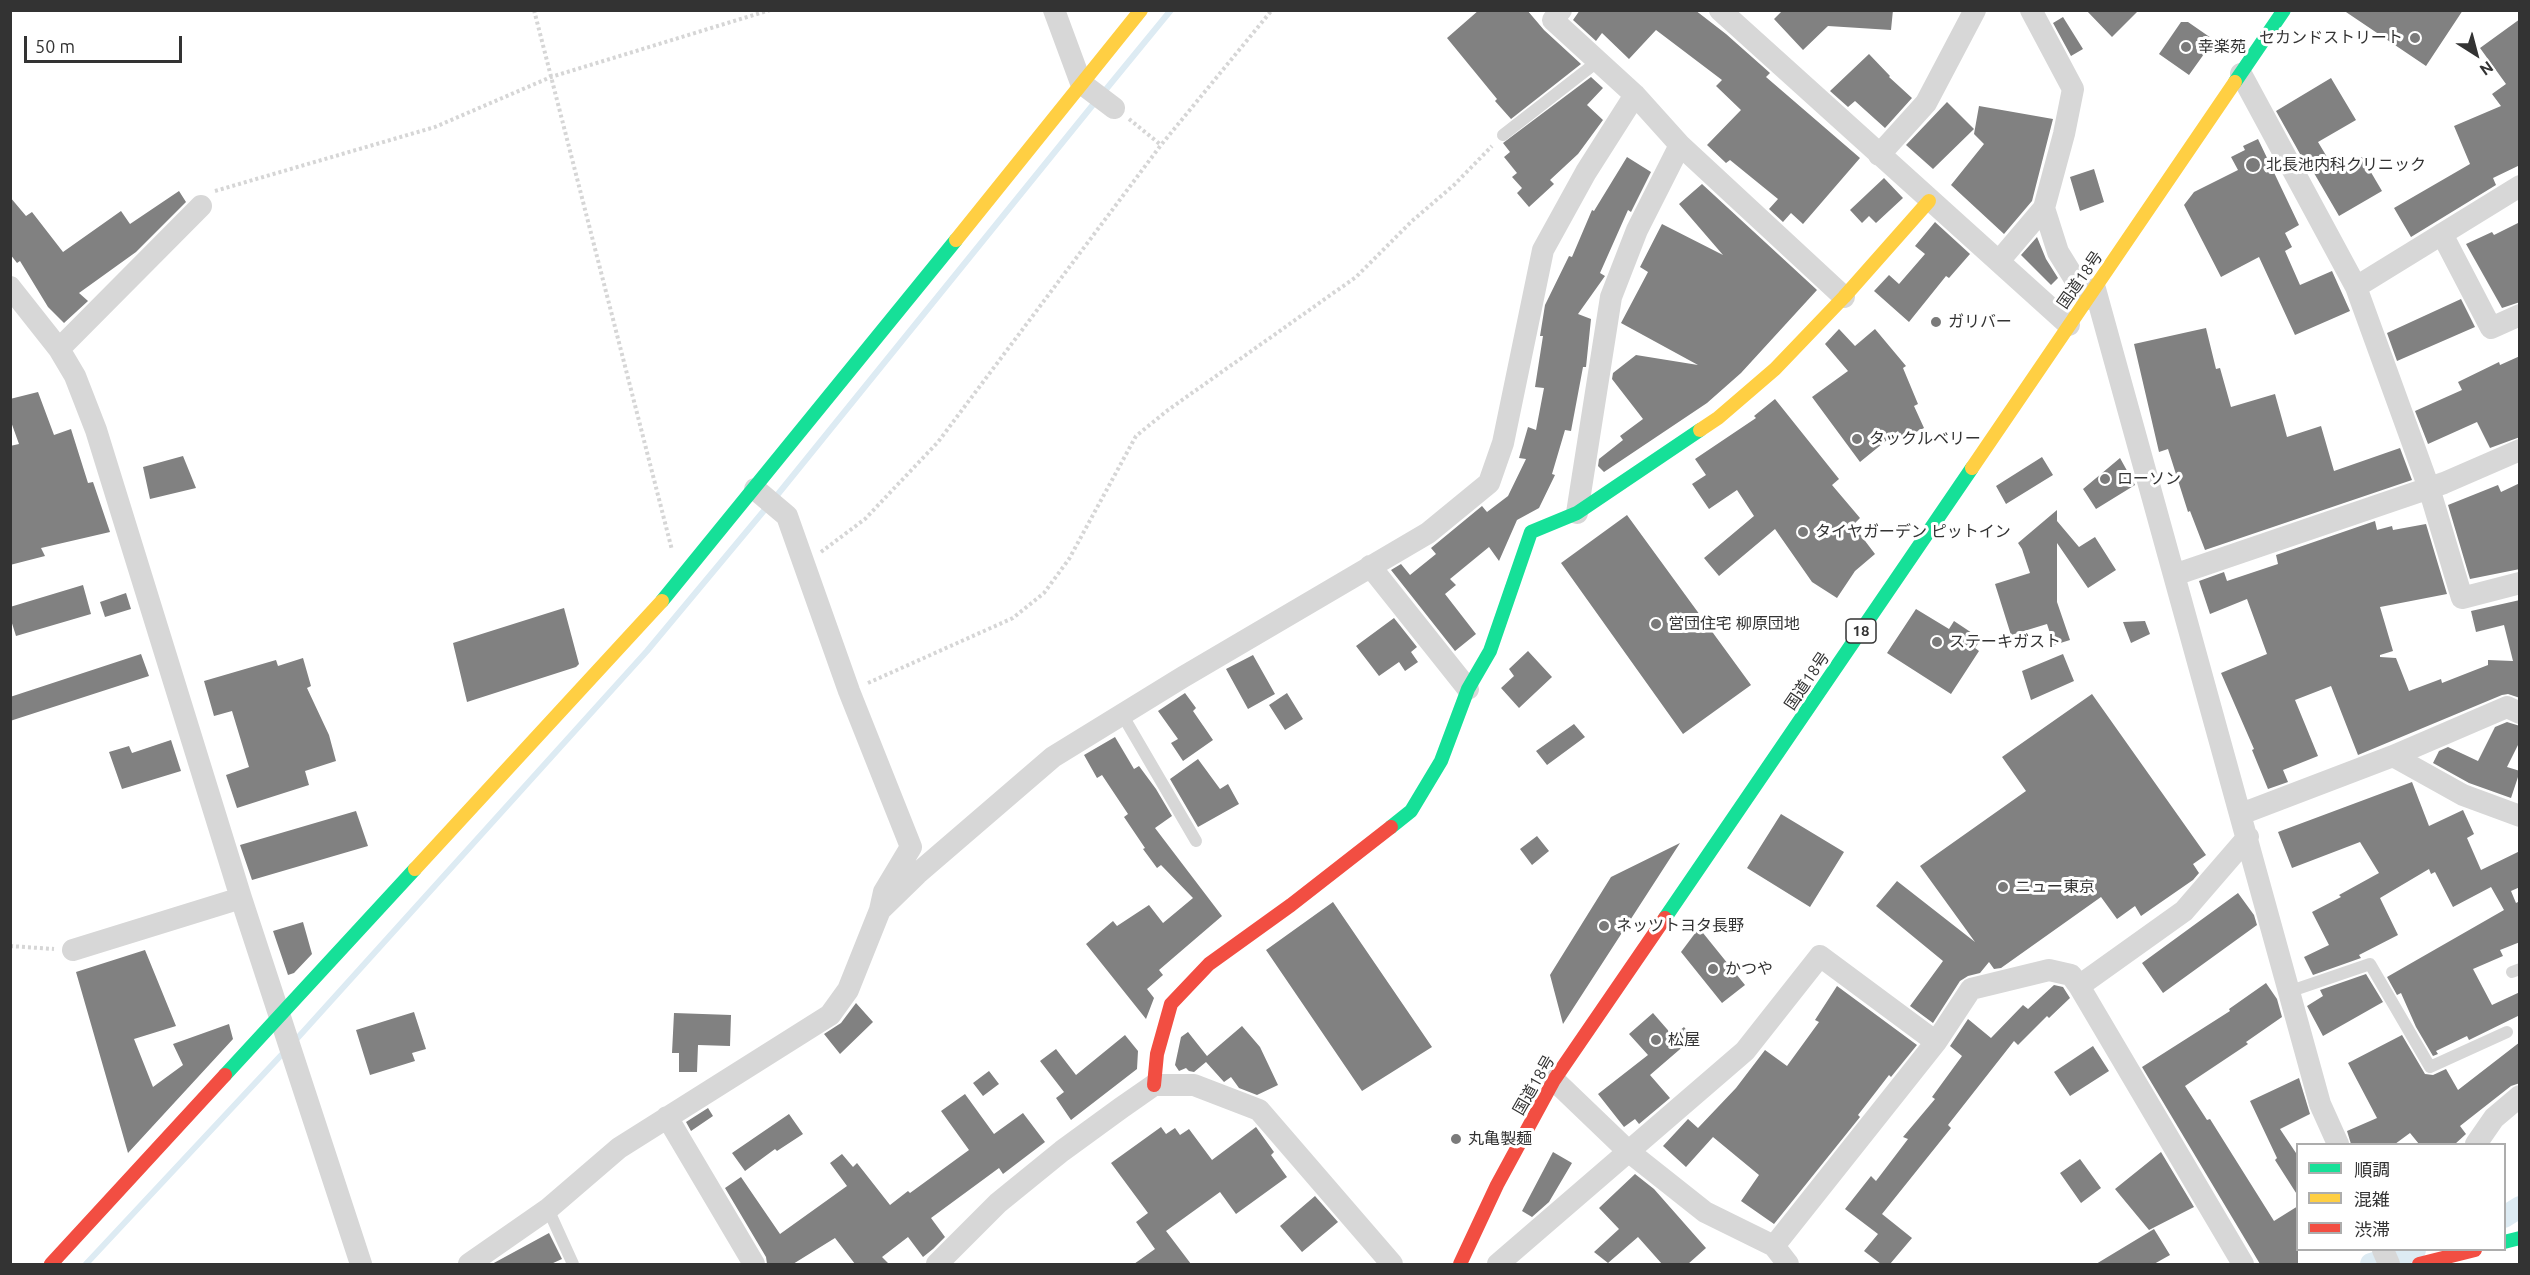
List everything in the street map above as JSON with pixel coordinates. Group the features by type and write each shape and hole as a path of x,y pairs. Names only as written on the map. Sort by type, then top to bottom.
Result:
{"main road":[{"path":"51,1264 281,1017 760,493 1086,87 1141,10"},
{"name":"国道18号","path":"1460,1264 1497,1185 1554,1080 2284,10"},
{"path":"1154,1085 1157,1054 1171,1004 1209,964 1291,905 1411,811 1441,761 1468,689 1490,651 1531,532 1577,513 1718,417 1775,369 1844,297 1929,201"},
{"path":"2419,1264 2466,1256"}],"street":[{"path":"1054,10 1086,87 1114,108"},
{"path":"1561,10 1553,20 1635,94 1680,144 1844,297"},
{"path":"1720,10 2069,325"},
{"path":"1879,155 1926,104 1975,10"},
{"path":"1999,261 2044,208 2064,134 2073,89 2031,10"},
{"path":"2241,74 2356,286 2429,488 2462,598 2520,583"},
{"path":"880,910 917,874 1053,757 1428,532 1489,483 1503,443 1543,250 1586,172 1635,94"},
{"path":"1577,513 1611,297 1637,230 1680,144"},
{"path":"2356,286 2520,186"},
{"path":"59,350 201,206"},
{"path":"2044,208 2058,252 2091,294 2174,574 2320,1104 2337,1143"},
{"path":"2442,234 2491,328 2520,315"},
{"path":"10,287 59,350 75,376 96,430 241,898 361,1264"},
{"path":"2174,574 2429,488 2520,450"},
{"path":"469,1264 548,1209 619,1148 830,1015 848,990 880,910 884,892 912,847 849,691 787,516 760,493"},
{"path":"1370,566 1468,689"},
{"path":"2241,814 2393,756 2507,707 2520,712"},
{"path":"2393,756 2463,795 2520,816"},
{"path":"2079,986 2184,910 2248,837"},
{"path":"73,950 241,898"},
{"path":"1498,1264 1744,1051 1820,956 1936,1042"},
{"path":"1774,1246 1936,1042 1971,989 2049,970 2071,975 2079,986 2242,1264"},
{"path":"1554,1080 1628,1151 1705,1212 1774,1246 1788,1264"},
{"path":"937,1264 998,1203 1062,1151 1154,1085 1194,1085 1258,1110 1392,1264"},
{"path":"2477,1143 2493,1118 2520,1096"},
{"path":"667,1117 754,1264"}],"lane":[{"path":"1503,135 1597,62"},
{"path":"1123,716 1196,841"},
{"path":"2291,992 2370,964 2430,1066 2507,1032"},
{"path":"548,1209 573,1264"}],"path":[{"path":"534,10 680,582"},
{"path":"201,206 216,190 435,127 551,77 770,10"},
{"path":"804,565 865,519 938,442 1161,145 1272,10"},
{"path":"1114,108 1161,145"},
{"path":"849,691 1013,618 1044,593 1069,559 1136,436 1168,410 1356,277 1412,221 1454,185 1503,135"},
{"path":"10,946 73,950"}],"building":[{"path":"1479,10 1527,10 1544,30 1581,64 1511,119 1447,38"},
{"path":"1580,10 1695,10 1770,73 1766,77 1860,158 1803,224 1791,213 1783,222 1769,209 1778,199 1730,160 1726,163 1707,145 1741,110 1716,86 1722,80 1656,30 1629,59 1602,33 1596,41 1573,20"},
{"path":"1783,10 1893,10 1891,30 1828,26 1803,50 1774,19"},
{"path":"2086,10 2139,10 2112,37"},
{"name":"セカンドストリート","path":"2343,10 2463,10 2426,66"},
{"path":"2063,17 2083,49 2071,56 2053,23"},
{"path":"2520,19 2520,165 2493,178 2496,185 2411,237 2394,208 2470,164 2454,126 2501,106 2492,94 2506,84 2480,48"},
{"name":"幸楽苑","path":"2181,22 2188,22 2214,40 2189,75 2159,54"},
{"path":"1869,54 1912,98 1885,128 1855,101 1848,107 1830,91"},
{"path":"1591,77 1603,88 1587,105 1603,120 1578,154 1550,180 1554,184 1529,207 1517,193 1522,188 1512,177 1517,173 1504,157 1510,152 1503,143"},
{"path":"2331,78 2356,120 2318,142 2336,172 2362,157 2382,191 2339,216 2276,111"},
{"path":"1947,102 1974,129 1933,169 1906,145"},
{"path":"1979,106 2053,119 2032,201 2004,234 1951,185 1984,144 1974,134"},
{"path":"2258,139 2299,225 2285,233 2292,247 2285,251 2300,285 2332,271 2350,311 2295,335 2259,257 2221,277 2184,205 2194,192 2238,170 2231,157 2245,150 2243,146"},
{"path":"1627,157 1651,172 1631,212 1628,210 1600,273 1605,276 1578,314 1591,319 1586,367 1583,367 1571,431 1565,430 1552,474 1555,475 1539,508 1517,520 1499,561 1489,547 1450,579 1456,585 1445,594 1476,634 1455,651 1391,570 1401,564 1410,575 1436,554 1431,548 1482,506 1487,512 1508,496 1526,459 1519,458 1528,427 1536,430 1544,388 1535,387 1545,305 1569,256 1572,257 1592,210 1594,211"},
{"path":"2094,169 2104,202 2080,211 2070,177"},
{"path":"1884,178 1903,198 1876,223 1869,216 1862,223 1850,210"},
{"path":"1702,184 1817,290 1741,373 1707,403 1604,472 1598,466 1599,459 1623,440 1620,436 1643,419 1612,379 1613,373 1636,355 1698,365 1621,323 1648,272 1640,267 1662,224 1723,255 1679,204"},
{"path":"179,191 186,202 136,252 79,293 88,301 64,323 48,307 20,261 17,263 10,254 10,197 26,216 32,212 63,252 121,211 130,224"},
{"path":"1935,222 1970,254 1949,278 1946,276 1909,322 1874,291 1889,275 1899,284 1925,254 1915,246"},
{"path":"2520,222 2520,302 2502,308 2466,244 2492,232 2494,235"},
{"path":"2037,237 2046,259 2058,278 2051,285 2021,255"},
{"path":"2461,299 2475,327 2397,361 2387,333"},
{"path":"2206,328 2216,369 2220,368 2231,407 2275,394 2287,437 2321,426 2334,471 2400,448 2412,480 2205,550 2190,511 2188,512 2168,449 2159,452 2134,344"},
{"path":"1839,329 1855,346 1875,329 1906,366 1903,368 1918,404 1914,406 1924,428 1902,439 1898,431 1860,462 1812,397 1848,371 1825,344"},
{"path":"2520,356 2520,437 2490,448 2477,422 2428,444 2415,411 2462,390 2458,382 2499,362 2500,365"},
{"path":"38,392 54,435 71,429 88,483 93,482 110,532 41,548 45,556 10,565 10,446 19,444 10,419 10,399"},
{"path":"1775,399 1839,479 1832,485 1860,518 1853,525 1875,554 1855,571 1837,598 1812,582 1775,529 1719,576 1704,558 1754,516 1737,490 1709,509 1692,484 1706,475 1695,459 1756,418 1754,416"},
{"path":"183,456 196,488 150,499 143,467"},
{"path":"2042,457 2053,475 2006,504 1996,486"},
{"name":"ローソン","path":"2120,458 2135,485 2096,509 2083,489"},
{"path":"2520,483 2520,569 2470,579 2448,505 2498,485 2501,492"},
{"path":"2057,510 2057,521 2079,547 2095,537 2116,570 2088,588 2057,543 2057,602 2070,640 2054,645 2047,624 2011,635 1995,584 2030,573 2018,543"},
{"name":"営団住宅 柳原団地","path":"1627,515 1751,685 1683,734 1561,563"},
{"path":"2375,521 2377,530 2392,526 2393,530 2426,524 2447,594 2380,607 2393,651 2380,655 2380,657 2396,658 2409,691 2441,679 2442,683 2488,665 2488,660 2513,661 2504,625 2476,632 2471,611 2520,600 2520,698 2508,694 2502,695 2358,755 2331,686 2295,700 2318,756 2283,770 2288,782 2268,789 2252,750 2254,749 2221,673 2267,654 2247,599 2210,614 2199,581 2224,572 2227,581 2278,564 2276,555"},
{"path":"83,585 91,614 16,636 10,617 10,607"},
{"path":"126,593 131,609 105,617 100,602"},
{"path":"564,608 579,664 576,667 467,702 453,643"},
{"path":"1916,609 1949,629 1954,621 1981,639 1975,648 1979,651 1951,694 1887,653"},
{"path":"1394,618 1417,647 1411,652 1418,662 1405,671 1399,662 1379,676 1356,646"},
{"path":"2145,621 2150,634 2131,643 2123,622"},
{"path":"1528,651 1552,677 1519,708 1501,688 1514,676 1509,669"},
{"path":"141,654 149,676 10,721 10,697"},
{"path":"2063,654 2074,681 2031,700 2022,671"},
{"path":"1253,655 1275,694 1248,709 1226,669"},
{"path":"303,658 311,686 307,688 329,735 336,761 305,771 309,785 237,808 226,775 249,767 232,711 214,716 204,681 276,660 278,666"},
{"path":"1185,693 1196,708 1193,711 1213,740 1183,761 1171,743 1178,739 1158,711"},
{"path":"1287,693 1303,719 1285,730 1269,705"},
{"path":"2092,694 2206,855 2193,864 2199,873 2193,880 2141,916 2135,906 2117,919 2101,897 2001,968 1994,969 1989,962 1980,973 1960,981 1933,1023 1910,1006 1943,961 1876,906 1897,881 1975,942 1920,866 2026,791 2002,757"},
{"path":"2507,722 2520,726 2520,741 2507,767 2520,771 2511,798 2469,783 2433,763 2439,751 2448,747 2478,761 2495,727"},
{"path":"1574,724 1585,737 1547,765 1536,751"},
{"path":"1115,737 1134,769 1139,766 1172,816 1155,828 1222,916 1159,970 1163,975 1147,989 1154,998 1146,1019 1086,944 1113,921 1117,926 1149,905 1163,923 1193,898 1161,865 1157,868 1124,817 1128,814 1102,775 1097,778 1084,755"},
{"path":"171,740 181,771 122,789 109,752 129,746 132,753"},
{"path":"1198,759 1220,789 1228,784 1239,804 1198,827 1170,779"},
{"path":"2412,782 2429,826 2463,810 2474,834 2467,838 2481,870 2520,851 2520,887 2511,891 2516,903 2520,901 2520,942 2500,950 2503,956 2473,969 2492,1005 2520,992 2520,1015 2469,1040 2467,1036 2436,1051 2438,1054 2433,1056 2416,1027 2401,993 2397,995 2387,977 2504,910 2491,887 2453,907 2435,872 2431,874 2429,869 2380,898 2398,935 2359,955 2361,958 2313,975 2304,957 2329,945 2312,912 2379,873 2360,842 2292,868 2278,832"},
{"path":"356,811 368,846 252,880 240,845"},
{"path":"1781,814 1844,852 1810,907 1747,868"},
{"path":"1537,836 1549,851 1532,865 1520,849"},
{"name":"ネッツトヨタ長野","path":"1680,843 1563,1024 1550,975 1611,877"},
{"path":"2238,893 2254,915 2257,925 2163,993 2142,963"},
{"path":"1333,902 1432,1047 1362,1091 1266,950"},
{"path":"303,922 312,954 294,973 288,975 273,931"},
{"name":"かつや","path":"1699,928 1745,985 1722,1003 1681,952"},
{"path":"145,950 176,1026 134,1039 153,1087 183,1065 173,1044 229,1024 233,1039 128,1153 76,972"},
{"path":"2366,974 2383,1002 2323,1036 2307,1006 2323,996 2320,990"},
{"path":"2266,983 2277,999 2282,1017 2246,1042 2248,1044 2185,1086 2207,1120 2210,1119 2274,1221 2296,1207 2298,1264 2260,1264 2142,1067 2230,1011 2229,1009"},
{"path":"2054,985 2063,987 2070,998 2049,1018 2047,1016 2018,1045 2014,1041 1948,1125 1951,1128 1882,1214 1912,1238 1890,1264 1881,1264 1864,1251 1878,1234 1845,1209 1871,1176 1876,1181 1908,1139 1903,1137 1935,1099 1932,1097 1962,1056 1950,1046 1968,1019 1991,1038 2023,1005 2028,1009"},
{"path":"1837,986 1917,1045 1891,1077 1889,1075 1858,1115 1860,1117 1774,1224 1741,1201 1759,1175 1713,1137 1686,1167 1663,1146 1688,1119 1698,1128 1736,1088 1765,1050 1787,1066 1819,1022 1815,1020"},
{"path":"856,1003 873,1022 840,1054 824,1034 841,1023"},
{"path":"414,1012 426,1049 412,1053 415,1061 370,1075 356,1030"},
{"path":"674,1013 731,1015 730,1046 698,1045 697,1072 679,1072 679,1053 672,1053"},
{"path":"1653,1013 1673,1036 1684,1027 1693,1038 1650,1075 1670,1098 1639,1124 1635,1119 1624,1127 1598,1094 1648,1055 1629,1034"},
{"path":"1242,1026 1260,1047 1278,1085 1257,1095 1239,1088 1231,1077 1224,1082 1206,1062 1194,1072 1186,1068 1179,1071 1175,1065 1181,1037 1188,1032 1207,1056"},
{"path":"1125,1035 1138,1051 1137,1069 1071,1120 1056,1098 1064,1092 1040,1061 1056,1049 1076,1075"},
{"path":"2402,1035 2425,1074 2433,1075 2446,1069 2458,1090 2520,1042 2520,1083 2511,1086 2460,1126 2466,1134 2456,1143 2418,1143 2410,1133 2396,1143 2351,1143 2347,1131 2377,1118 2348,1063"},
{"path":"2093,1046 2109,1071 2070,1096 2054,1072"},
{"path":"989,1071 999,1084 983,1096 973,1083"},
{"path":"2299,1078 2310,1114 2280,1129 2296,1153 2296,1193 2275,1160 2277,1158 2250,1101"},
{"path":"965,1094 994,1134 1023,1113 1045,1142 1003,1174 999,1168 931,1218 945,1237 933,1249 923,1257 908,1237 882,1257 889,1264 855,1264 835,1238 793,1264 767,1264 766,1257 725,1188 741,1177 780,1234 847,1186 830,1163 842,1154 853,1167 857,1163 890,1205 969,1150 941,1111"},
{"path":"708,1108 713,1116 691,1131 686,1122"},
{"path":"789,1114 803,1134 777,1151 775,1149 745,1171 732,1153"},
{"path":"1161,1127 1166,1134 1175,1128 1180,1135 1189,1129 1212,1160 1256,1127 1274,1152 1271,1155 1287,1177 1236,1214 1220,1192 1166,1231 1191,1264 1134,1264 1155,1249 1136,1222 1148,1213 1111,1163"},
{"path":"1553,1152 1572,1163 1549,1202 1532,1217 1522,1211"},
{"path":"2161,1152 2194,1207 2149,1230 2115,1189"},
{"path":"2080,1159 2101,1188 2081,1203 2060,1173"},
{"path":"1635,1174 1654,1189 1706,1248 1688,1264 1662,1264 1638,1237 1608,1263 1594,1252 1619,1229 1599,1208"},
{"path":"1315,1196 1338,1222 1302,1252 1280,1226"},
{"path":"2154,1229 2170,1255 2154,1264 2096,1264"},
{"path":"549,1233 562,1259 551,1264 492,1264"}],"waterway":[{"path":"1103,93 1171,10"},
{"path":"774,499 1096,101"},
{"path":"293,1043 647,651 767,507"},
{"path":"86,1264 286,1050"},
{"path":"2506,1216 2520,1207"},
{"path":"2371,1264 2412,1251"}],"traffic: fast":[{"path":"2235,82 2284,10"},
{"path":"662,601 956,240"},
{"path":"1391,827 1411,811 1441,761 1468,689 1490,651 1531,532 1577,513 1700,430"},
{"path":"1665,918 1972,468"},
{"path":"225,1075 415,869"},
{"path":"2506,1242 2520,1238"}],"traffic: slow":[{"path":"956,240 1141,10"},
{"path":"1972,468 2235,82"},
{"path":"1700,430 1718,418 1775,369 1844,297 1929,201"},
{"path":"415,869 662,601"}],"traffic: jam":[{"path":"1154,1085 1157,1054 1171,1004 1209,964 1291,905 1391,827"},
{"path":"1460,1264 1497,1185 1554,1080 1665,918"},
{"path":"51,1264 225,1075"},
{"path":"2419,1264 2471,1251"}],"place":[{"name":"セカンドストリート","path":"2415,38"},
{"name":"幸楽苑","path":"2186,47"},
{"name":"北長池内科クリニック","path":"2253,165"},
{"name":"ガリバー","path":"1936,322"},
{"name":"タックルベリー","path":"1857,439"},
{"name":"ローソン","path":"2105,479"},
{"name":"タイヤガーデン ピットイン","path":"1803,532"},
{"name":"営団住宅 柳原団地","path":"1656,624"},
{"name":"ステーキガスト","path":"1937,642"},
{"name":"ニュー東京","path":"2003,887"},
{"name":"ネッツトヨタ長野","path":"1604,926"},
{"name":"かつや","path":"1713,969"},
{"name":"松屋","path":"1656,1040"},
{"name":"丸亀製麺","path":"1456,1139"}]}
